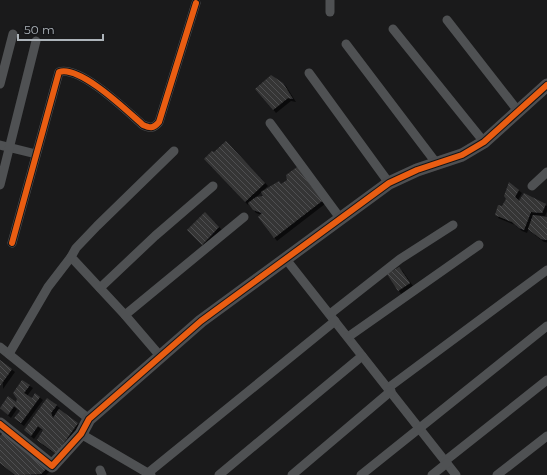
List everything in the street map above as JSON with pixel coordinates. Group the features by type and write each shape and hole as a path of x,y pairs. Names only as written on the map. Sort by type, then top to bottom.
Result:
{"street":[{"path":"330,0 330,12"},
{"path":"12,243 57,75 62,71 78,75 89,80 143,125 150,128 155,127 159,122 196,3"},
{"path":"447,20 518,111"},
{"path":"393,29 484,142"},
{"path":"0,84 13,34"},
{"path":"0,185 36,41"},
{"path":"346,44 437,164"},
{"path":"309,73 389,183"},
{"path":"0,424 53,471 81,434 89,419 201,321 389,183 417,170 462,155 484,142 518,111 545,90"},
{"path":"270,123 340,218"},
{"path":"0,145 36,154"},
{"path":"9,354 48,287 76,248 174,151"},
{"path":"532,186 547,172"},
{"path":"100,288 155,236 213,186"},
{"path":"125,315 244,217"},
{"path":"81,434 149,474 400,259 453,225"},
{"path":"348,337 479,245"},
{"path":"71,257 125,315 161,357"},
{"path":"286,258 456,475"},
{"path":"292,475 390,390 547,270"},
{"path":"361,475 419,427 547,326"},
{"path":"0,347 89,419"},
{"path":"219,475 362,356"},
{"path":"432,475 547,380"},
{"path":"498,475 547,436"}],"building":[{"path":"271,75 283,83 293,99 288,98 273,110 255,89"},
{"path":"226,141 265,183 245,202 204,159"},
{"path":"297,167 322,201 274,238 258,217 262,213 253,210 248,203 256,197 263,196 261,192 279,181 281,184 287,180 286,175"},
{"path":"509,182 519,190 515,197 519,201 524,193 546,204 542,213 531,212 524,230 512,222 495,215 498,205 502,206 506,199 504,196"},
{"path":"205,212 219,227 202,245 187,230"},
{"path":"533,215 547,217 547,240 541,239 528,229"},
{"path":"399,267 410,283 398,291 387,274"},
{"path":"0,360 12,369 0,386"},
{"path":"22,380 30,385 24,393 32,398 35,393 40,397 21,423 14,418 20,411 14,406 8,415 0,408 8,396 16,402 17,399 13,393"},
{"path":"47,398 57,405 51,413 53,418 59,409 78,423 56,454 37,440 43,430 38,426 31,436 24,430"},
{"path":"3,433 48,467 41,474 15,475 0,463 0,436"}],"cycle path":[{"path":"12,243 59,72 68,72 79,75 91,82 115,100 143,125 153,127 159,122 196,3"},
{"path":"0,424 52,466 81,434 89,419 201,321 389,183 417,170 462,155 484,142 547,85"}]}
